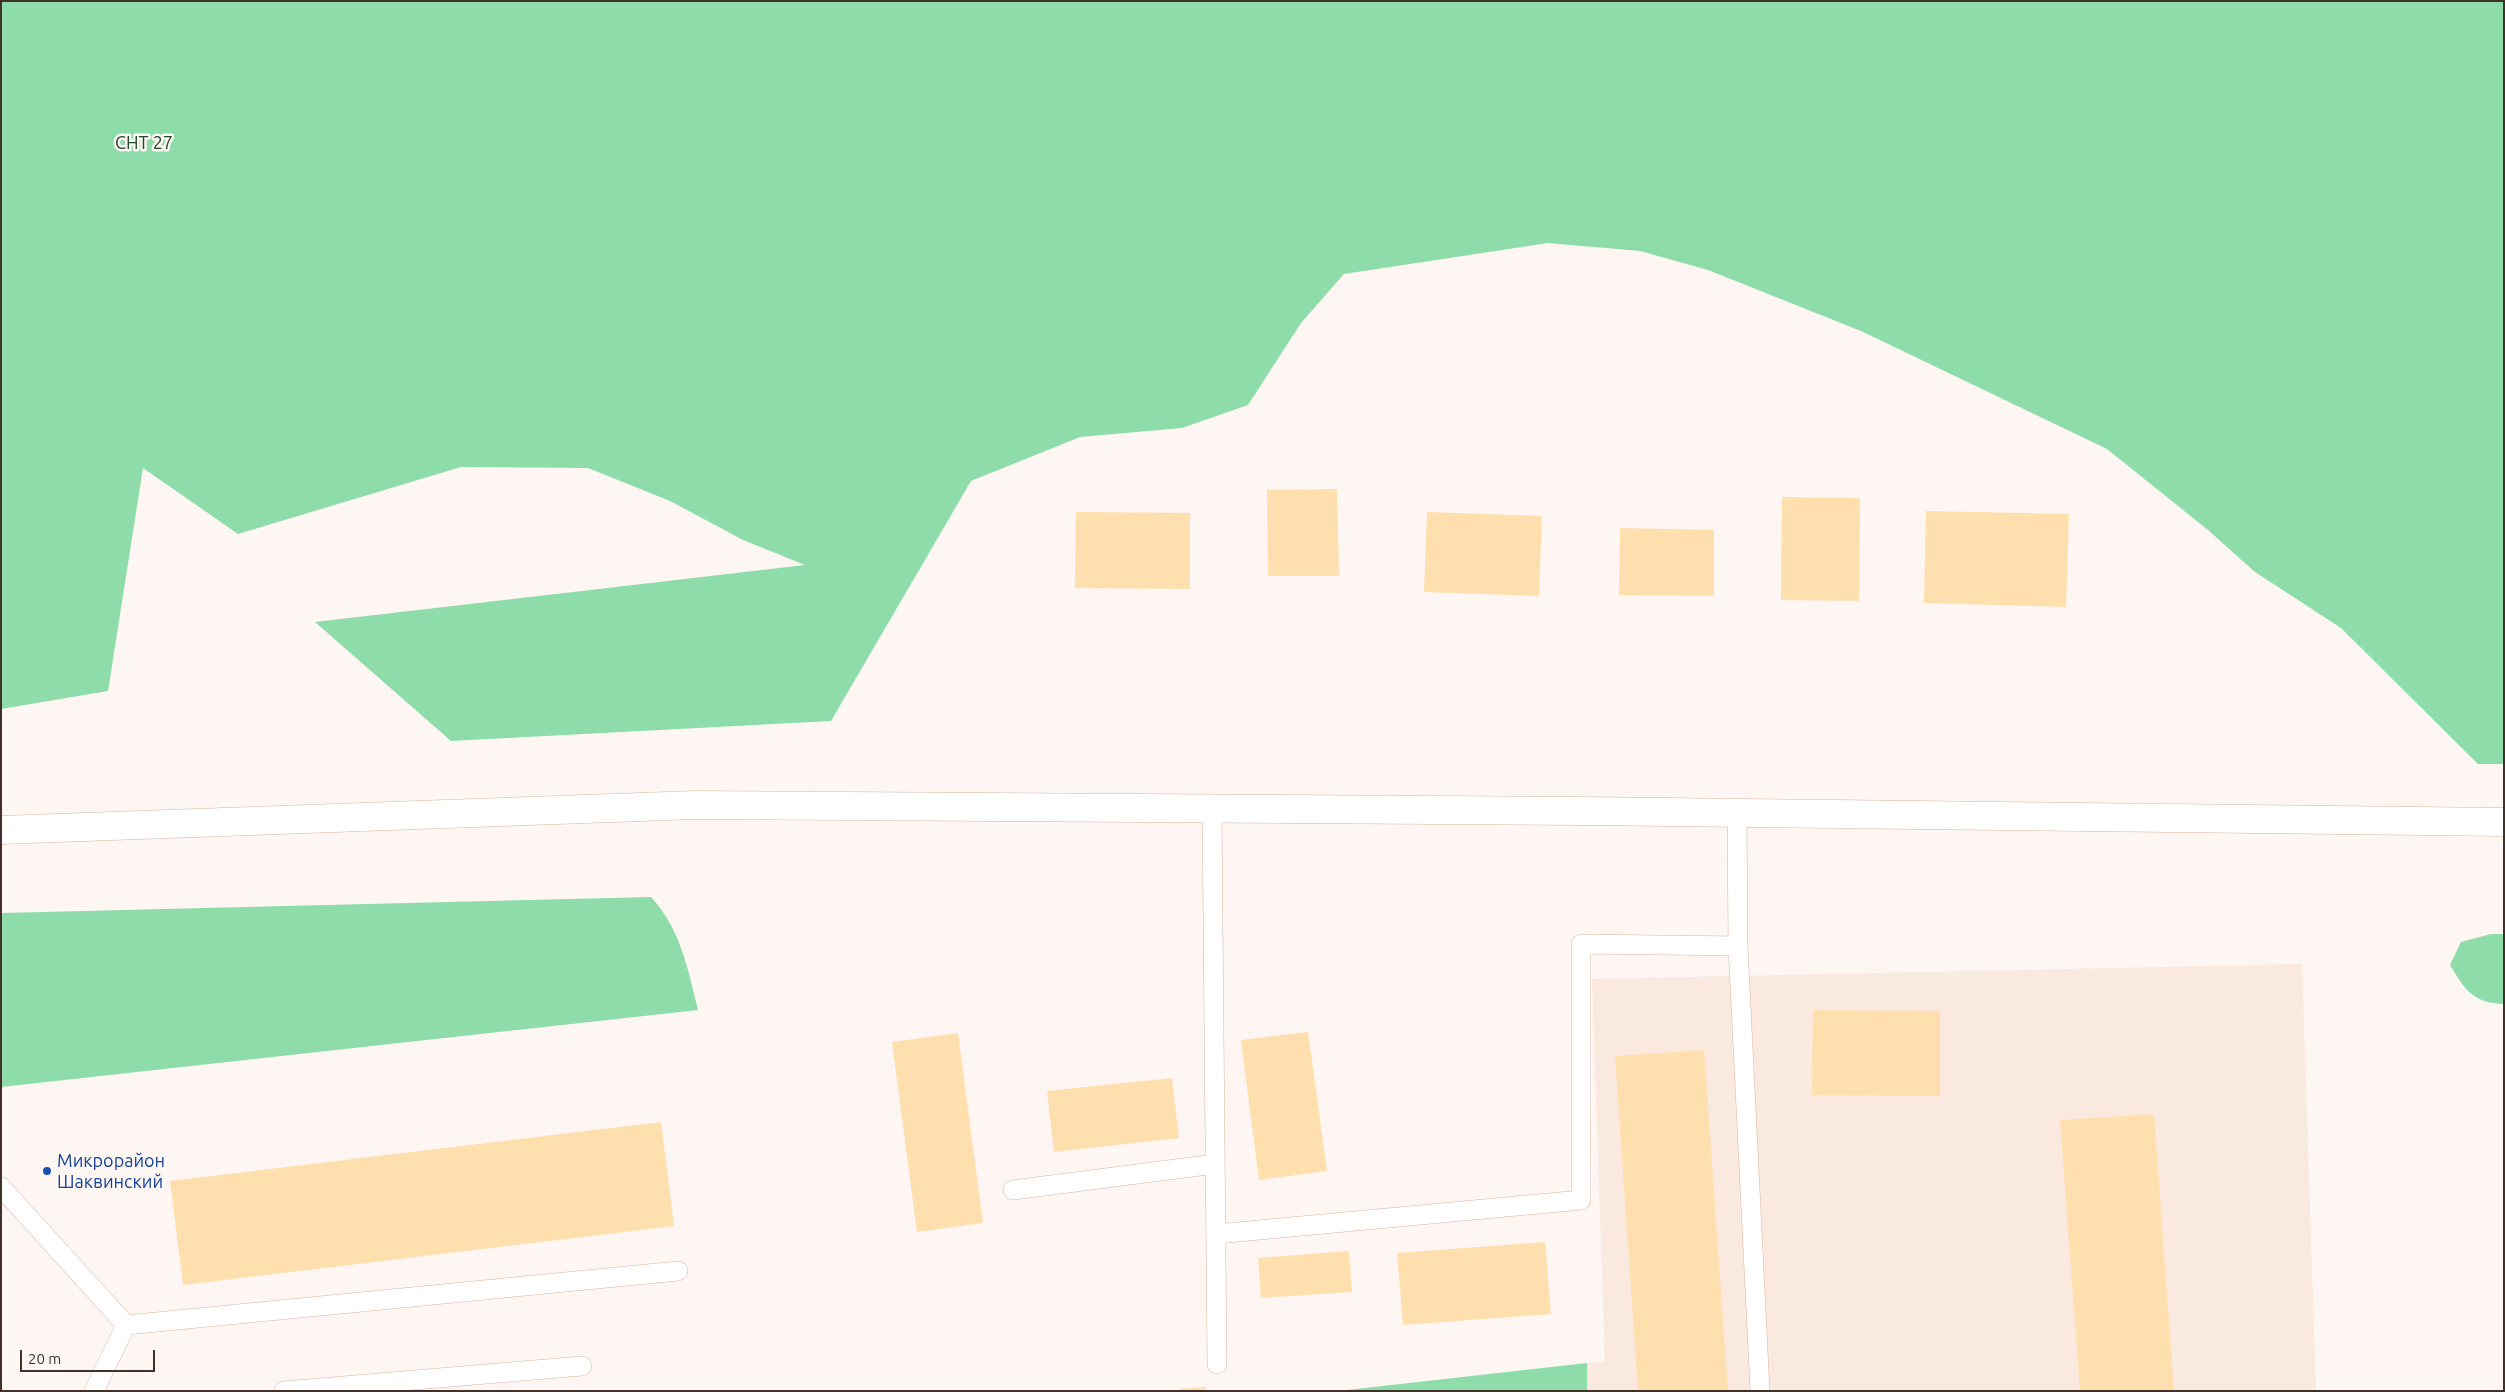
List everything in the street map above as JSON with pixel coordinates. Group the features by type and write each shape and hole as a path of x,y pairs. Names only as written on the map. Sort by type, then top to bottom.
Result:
{"street":[{"path":"1,830 696,805 1737,812 2504,822"}],"lane":[{"path":"1212,808 1217,1364"},
{"path":"1737,812 1738,946 1760,1391"},
{"path":"1216,1234 1581,1200 1581,944 1738,946"},
{"path":"1013,1190 1215,1164"},
{"path":"1,1187 126,1325"},
{"path":"126,1325 678,1271"},
{"path":"94,1391 126,1325"},
{"path":"284,1391 582,1366"}],"shaded area":[{"path":"2302,964 2316,1391 1587,1391 1587,1363 1605,1362 1592,979"}],"green space":[{"name":"СНТ 27","path":"1,1 2504,1 2504,764 2478,764 2341,628 2255,572 2208,530 2107,449 1861,331 1708,270 1640,251 1548,243 1344,274 1301,323 1248,405 1182,428 1080,437 971,481 831,721 451,741 315,622 805,565 743,540 670,501 588,468 461,467 238,534 143,468 108,691 1,709"},
{"path":"651,897 669,922 682,950 698,1010 1,1087 2,913"},
{"path":"2491,934 2504,934 2504,1004 2485,1001 2471,994 2460,982 2450,965 2461,942"},
{"path":"1587,1363 1587,1391 1338,1391"}],"building":[{"path":"1337,489 1339,576 1268,576 1267,490"},
{"path":"1782,497 1860,498 1859,601 1781,600"},
{"path":"1926,511 2069,514 2066,607 1924,603"},
{"path":"1076,512 1190,513 1190,589 1075,588"},
{"path":"1427,512 1542,516 1539,596 1424,592"},
{"path":"1620,528 1714,530 1714,596 1619,595"},
{"path":"1813,1010 1940,1011 1940,1096 1812,1095"},
{"path":"1308,1032 1327,1171 1259,1180 1241,1040"},
{"path":"958,1033 983,1223 917,1232 892,1042"},
{"path":"1704,1050 1728,1391 1638,1391 1615,1056"},
{"path":"1172,1078 1179,1138 1054,1152 1047,1091"},
{"path":"2154,1114 2174,1391 2080,1391 2060,1120"},
{"path":"661,1122 674,1226 183,1285 170,1181"},
{"path":"1545,1242 1551,1314 1403,1325 1397,1253"},
{"path":"1349,1251 1352,1292 1261,1298 1258,1258"},
{"path":"1205,1387 1206,1391 1179,1391 1179,1389"}],"place":[{"name":"Микрорайон Шаквинский","path":"47,1171"}]}
